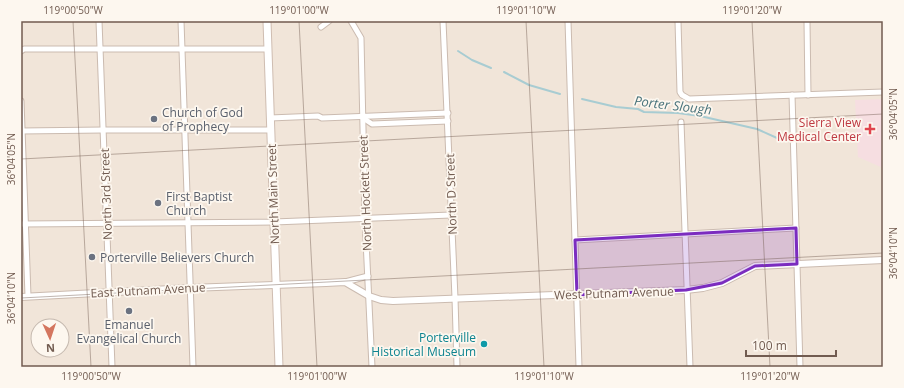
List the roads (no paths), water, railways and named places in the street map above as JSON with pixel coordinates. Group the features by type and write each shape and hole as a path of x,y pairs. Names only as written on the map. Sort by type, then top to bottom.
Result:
{"main road":[{"name":"North Main Street","path":"267,21 279,367"}],"street":[{"name":"North 3rd Street","path":"100,21 112,367"},
{"path":"181,21 193,367"},
{"path":"321,28 329,21"},
{"name":"North Hockett Street","path":"351,21 361,38 365,219 372,367"},
{"name":"North D Street","path":"443,21 448,113 457,367"},
{"path":"568,21 579,367"},
{"path":"678,21 680,92 689,99 883,92"},
{"path":"807,21 808,95"},
{"path":"21,51 100,49 268,49"},
{"path":"792,95 800,367"},
{"path":"21,101 23,224 28,296"},
{"path":"270,118 318,116 322,118 363,118 448,113"},
{"path":"363,118 372,124 448,121"},
{"path":"681,122 690,367"},
{"path":"22,131 271,130"},
{"path":"23,224 274,222 451,215"},
{"path":"575,240 796,228"},
{"name":"West Putnam Avenue","path":"344,282 369,296 381,300 392,301 577,295 703,288 722,283 755,266 883,260"},
{"path":"276,284 344,282 368,276"},
{"name":"East Putnam Avenue","path":"21,297 276,284"}],"waterway":[{"name":"Porter Slough","path":"458,51 472,60 491,68"},
{"name":"Porter Slough","path":"504,72 529,85 560,94"},
{"name":"Porter Slough","path":"582,99 616,107 638,109 644,112 678,113 700,116 757,129 777,138 784,139"}],"place":[{"name":"Church of God of Prophecy","path":"154,119"},
{"name":"Sierra View Medical Center","path":"870,129"},
{"name":"First Baptist Church","path":"158,203"},
{"name":"Porterville Believers Church","path":"92,257"},
{"name":"Emanuel Evangelical Church","path":"129,311"},
{"name":"Porterville Historical Museum","path":"484,344"}]}
